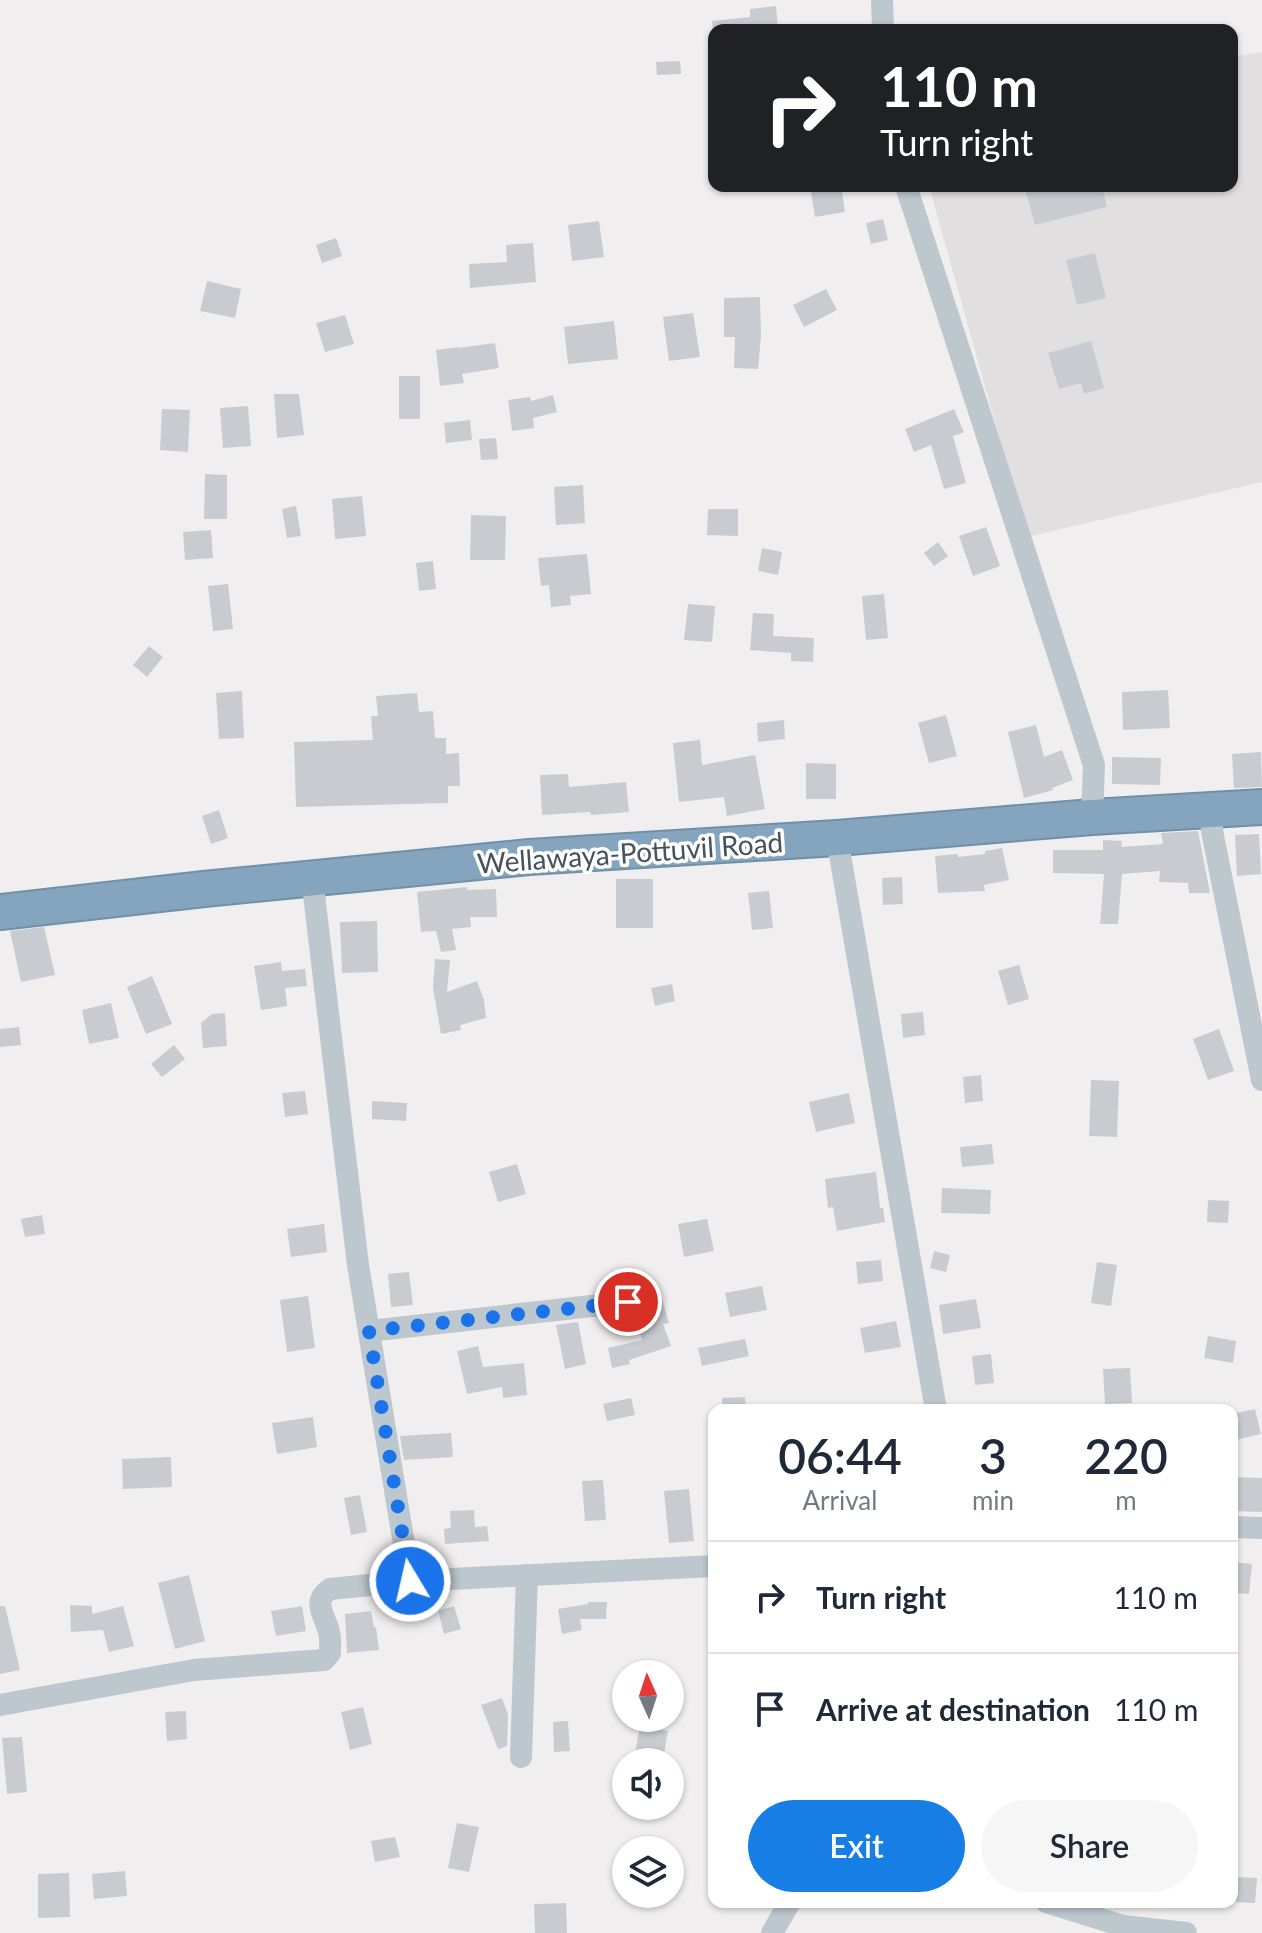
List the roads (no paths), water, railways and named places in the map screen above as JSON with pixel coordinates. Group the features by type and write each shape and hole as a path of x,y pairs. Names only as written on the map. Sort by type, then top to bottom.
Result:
{"highway":[{"name":"Wellawaya-Pottuvil Road","path":"0,912 529,857 1262,807"}],"street":[{"path":"882,0 883,24"},
{"path":"908,192 1094,765 1092,817"},
{"path":"1211,810 1212,831 1262,1080"},
{"path":"837,838 935,1404"},
{"path":"312,878 358,1265 410,1581"},
{"path":"369,1331 628,1302"},
{"path":"1238,1527 1262,1528"},
{"path":"0,1705 194,1670 324,1660 330,1653 330,1635 319,1605 330,1589 410,1581 708,1566"},
{"path":"521,1757 527,1575"},
{"path":"772,1933 787,1908"},
{"path":"1065,1908 1123,1926 1186,1933"}]}
